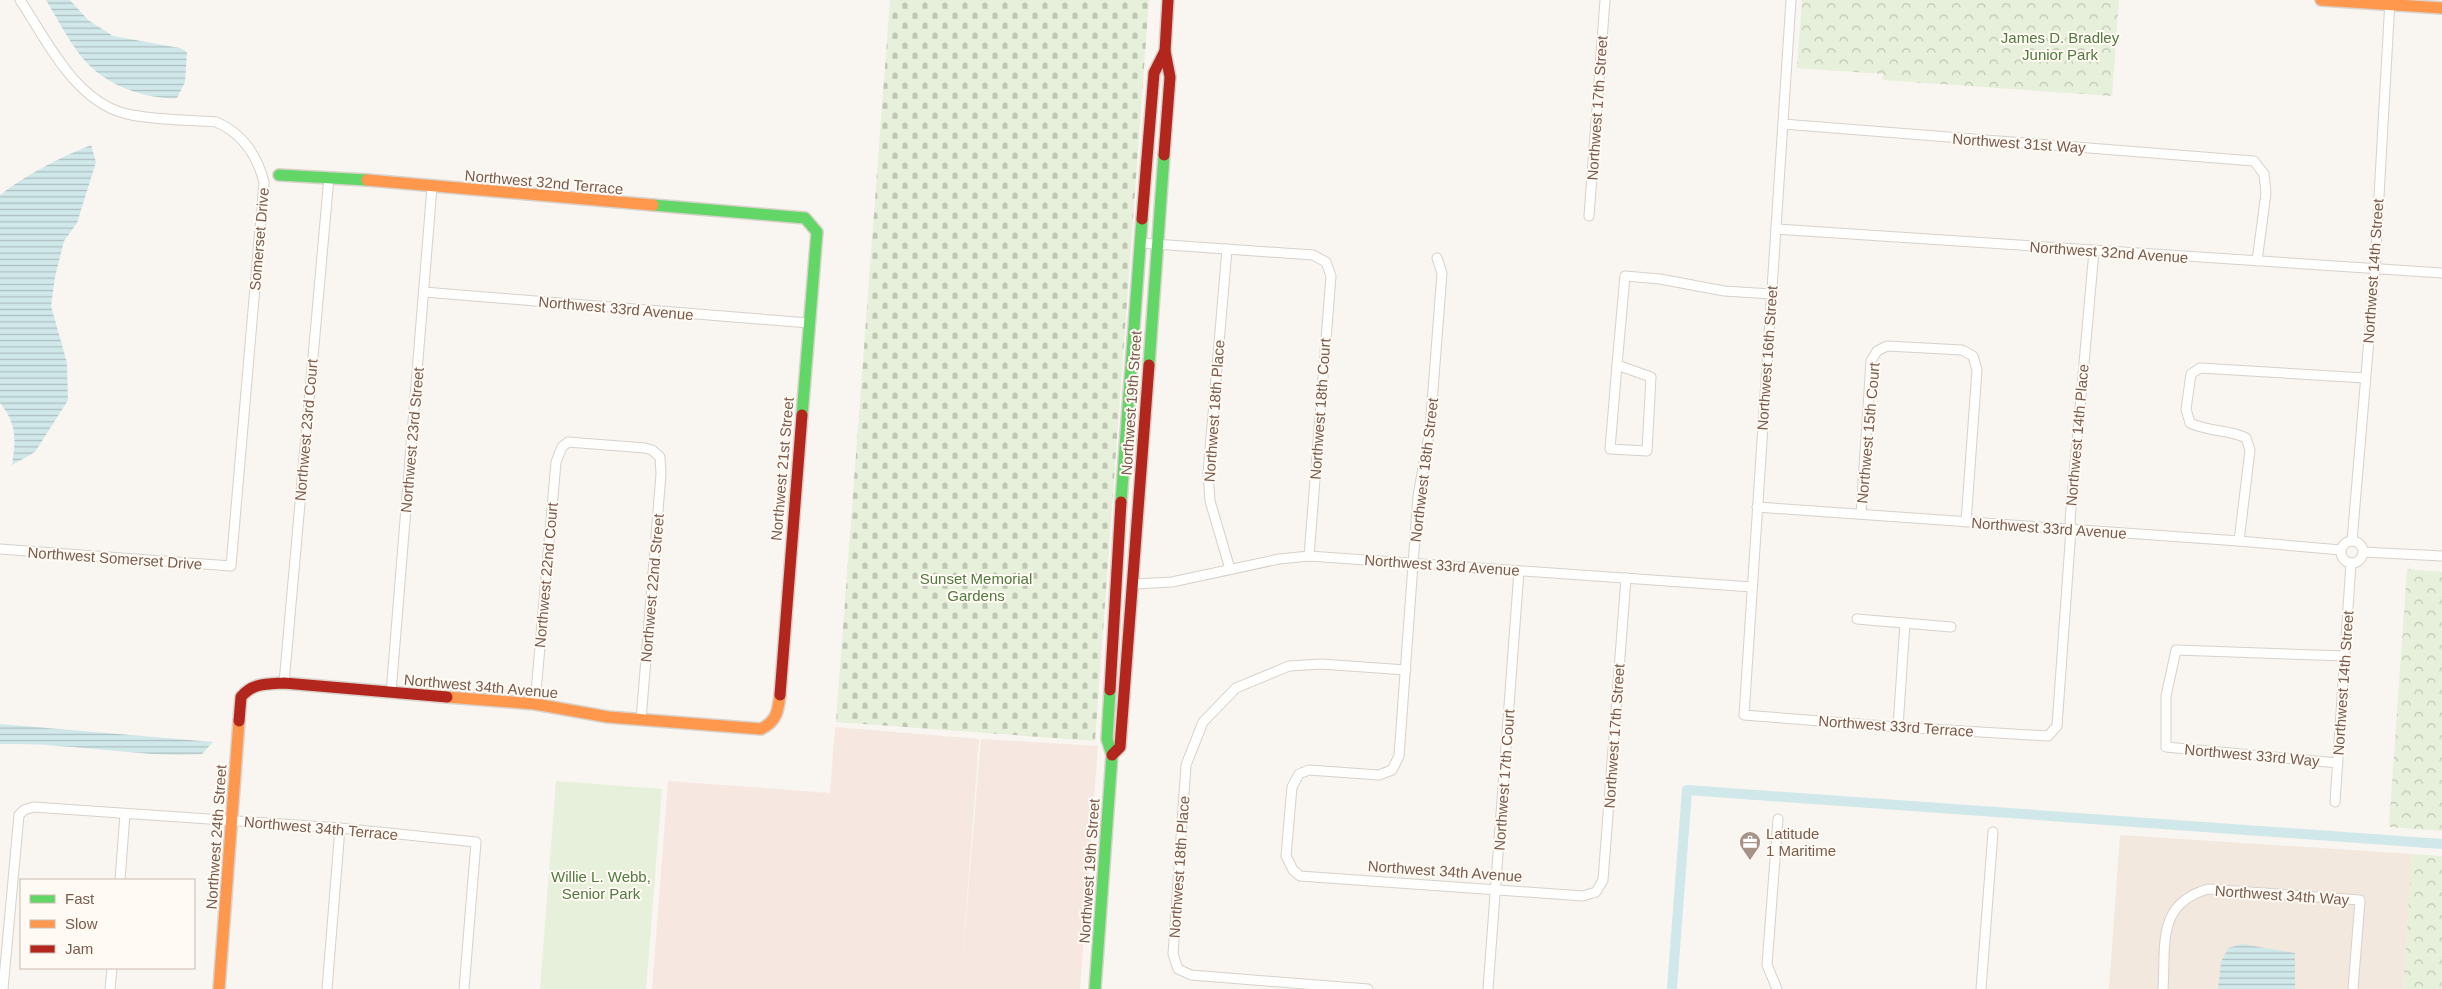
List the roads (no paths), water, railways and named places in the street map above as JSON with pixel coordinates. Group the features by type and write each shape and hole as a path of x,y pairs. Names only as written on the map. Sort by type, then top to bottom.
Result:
{"street":[{"name":"Somerset Drive","path":"20,0 74,81 86,94 108,108 131,115 216,122 229,128 247,145 259,163 264,182 231,566"},
{"name":"Northwest 19th Street","path":"1112,755 1120,746 1134,584 1156,245 1170,77 1165,51 1168,0"},
{"name":"Northwest 17th Street","path":"1590,216 1605,0"},
{"name":"Northwest 16th Street","path":"1744,715 1791,0"},
{"path":"2321,0 2390,2 2442,8"},
{"name":"Northwest 14th Street","path":"2352,541 2375,268 2390,2"},
{"name":"Northwest 19th Street","path":"1095,989 1112,755 1108,739 1113,628 1140,243 1154,73 1165,51"},
{"name":"Northwest 31st Way","path":"1783,124 2254,161 2264,174 2266,194 2257,261"},
{"name":"Northwest 32nd Terrace","path":"279,175 805,218"},
{"name":"Northwest 23rd Court","path":"284,683 329,178"},
{"name":"Northwest 23rd Street","path":"391,694 432,188"},
{"name":"Northwest 21st Street","path":"771,724 778,714 817,232 805,218"},
{"name":"Northwest 32nd Avenue","path":"1776,229 2442,273"},
{"path":"1140,243 1227,249"},
{"name":"Northwest 18th Court","path":"1227,249 1313,255 1326,262 1331,276 1309,556"},
{"name":"Northwest 18th Place","path":"1227,249 1208,473 1210,501 1230,569"},
{"name":"Northwest 14th Place","path":"2048,736 2057,726 2071,529 2070,520 2094,251"},
{"name":"Northwest 18th Street","path":"1293,870 1286,856 1292,787 1299,774 1309,770 1379,775 1392,770 1399,756 1418,496 1430,429 1442,273 1437,258"},
{"path":"1618,365 1651,377 1647,451 1610,449 1625,276 1660,279 1724,291 1772,294"},
{"name":"Northwest 33rd Avenue","path":"424,292 809,323"},
{"name":"Northwest 15th Court","path":"1860,514 1872,361 1877,351 1887,346 1962,350 1973,356 1977,370 1966,522"},
{"path":"2239,541 2250,450 2246,438 2234,432 2199,428 2190,423 2186,409 2191,374 2200,368 2365,378"},
{"name":"Northwest 22nd Street","path":"562,447 568,442 646,448 652,450 660,457 662,474 641,720"},
{"name":"Northwest 22nd Court","path":"536,704 556,462 562,447"},
{"name":"Northwest 33rd Avenue","path":"1757,507 2341,550"},
{"path":"2352,541 2361,545 2363,552 2361,559 2351,563 2342,558 2341,550 2344,545 2352,541"},
{"name":"Northwest Somerset Drive","path":"0,549 231,566"},
{"path":"2363,552 2442,556"},
{"name":"Northwest 33rd Avenue","path":"1134,584 1172,582 1278,559 1309,556 1752,588"},
{"name":"Northwest 14th Street","path":"2335,802 2351,563"},
{"name":"Northwest 17th Court","path":"1488,989 1519,570"},
{"name":"Northwest 17th Street","path":"1596,892 1603,880 1626,578"},
{"path":"1857,619 1951,626"},
{"path":"1898,727 1905,623"},
{"name":"Northwest 33rd Way","path":"2338,763 2166,747 2166,696 2176,650 2346,656"},
{"name":"Northwest 18th Place","path":"1368,989 1191,975 1178,968 1173,954 1186,765 1203,722 1236,688 1269,672 1289,666 1321,664 1406,670"},
{"name":"Northwest 34th Avenue","path":"247,689 260,684 284,683 391,694 536,704 608,717 641,720 761,729 771,724"},
{"name":"Northwest 24th Street","path":"219,989 242,697 247,689"},
{"name":"Northwest 33rd Terrace","path":"1744,715 2048,736"},
{"name":"Northwest 34th Terrace","path":"3,989 18,815 24,810 33,807 340,828 476,842 464,989"},
{"path":"120,879 125,814"},
{"path":"1777,989 1767,964 1778,819"},
{"path":"327,989 340,828"},
{"path":"1981,989 1993,832"},
{"name":"Northwest 34th Avenue","path":"1293,870 1300,876 1583,896 1596,892"},
{"name":"Northwest 34th Way","path":"2163,989 2168,921 2178,906 2196,893 2208,889 2360,900 2353,989"},
{"path":"110,989 112,969"}],"water":[{"path":"46,0 70,0 88,20 113,36 180,48 187,52 185,82 177,98 154,97 142,94 118,85 97,73 77,51"},
{"path":"91,145 96,162 77,223 64,241 55,277 51,306 67,363 68,400 35,452 12,465 14,432 10,418 0,403 0,195 44,167"},
{"path":"0,724 213,742 202,754 184,755 148,754 44,745 0,744"},
{"path":"2242,944 2295,953 2295,989 2218,989 2221,962 2228,948"}],"waterway":[{"path":"1672,989 1687,790 2442,844"}],"place":[{"name":"Latitude 1 Maritime","path":"1750,861"}],"park label":[{"name":"James D. Bradley Junior Park","path":"2060,46"},
{"name":"Sunset Memorial Gardens","path":"976,586"},
{"name":"Willie L. Webb, Senior Park","path":"601,884"}]}
